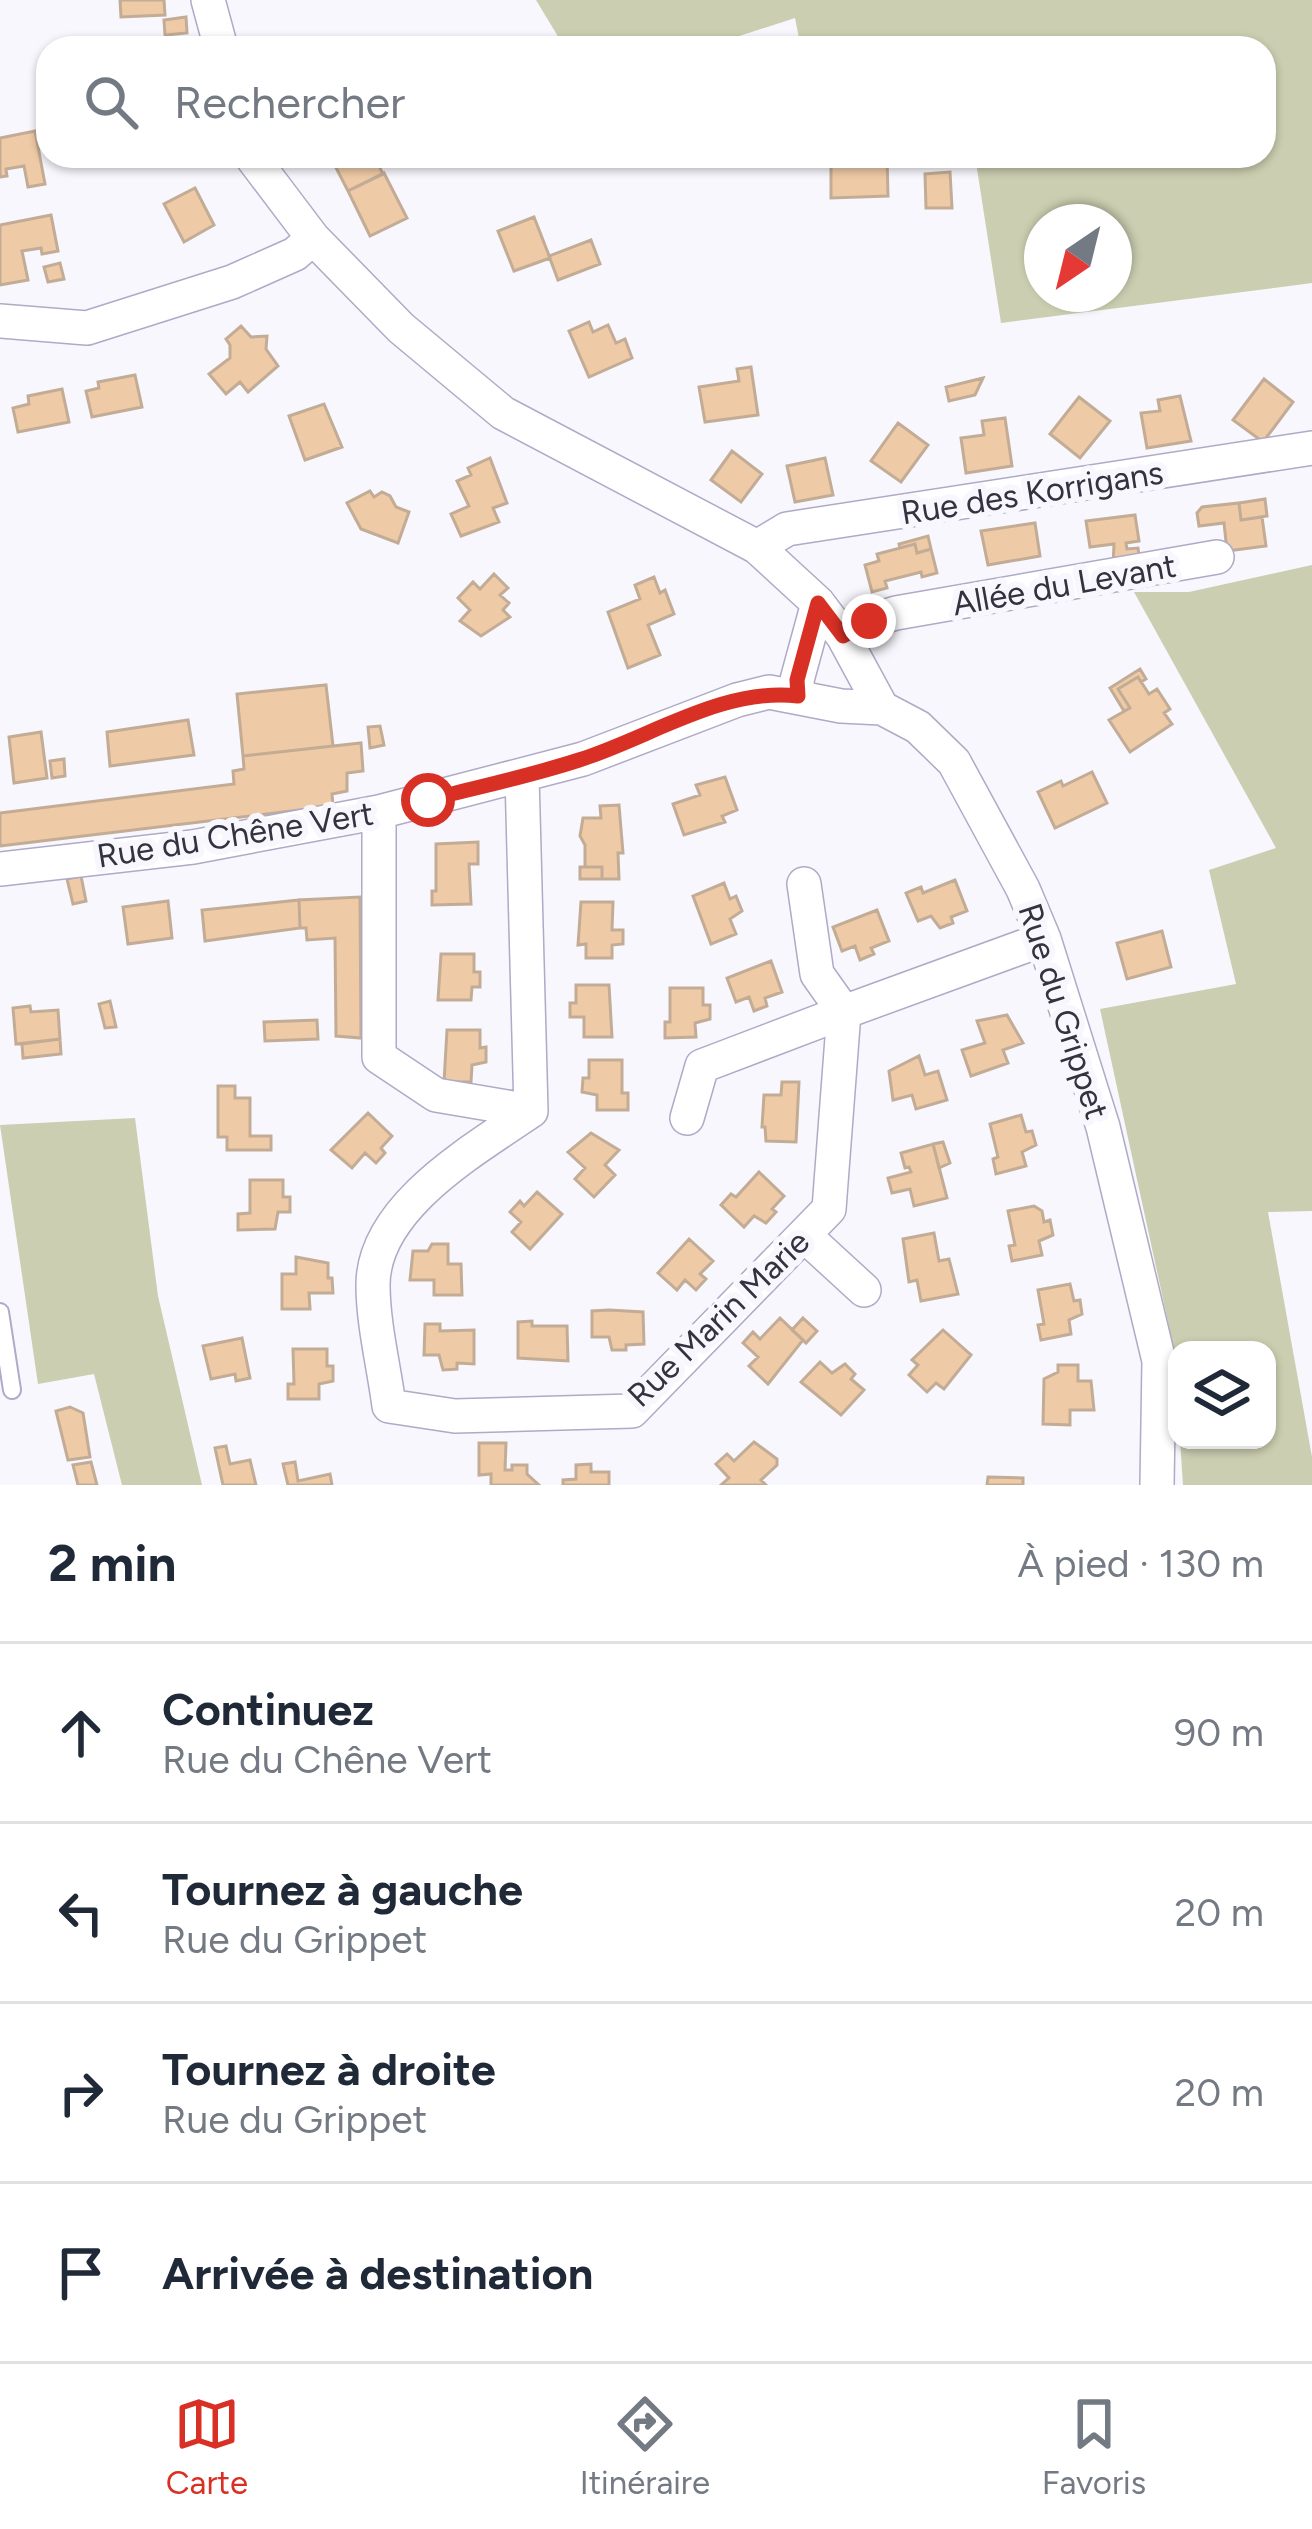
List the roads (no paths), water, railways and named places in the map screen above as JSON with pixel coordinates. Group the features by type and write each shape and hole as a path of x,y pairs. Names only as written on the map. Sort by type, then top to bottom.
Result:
{"street":[{"path":"208,0 217,36"},
{"name":"Rue du Grippet","path":"259,168 314,238 401,328 503,413 757,547 818,603 843,636 882,708 918,727 954,762 1014,869 1044,939 1103,1127 1159,1361 1157,1485"},
{"path":"0,321 87,328 232,282 295,254 314,238"},
{"name":"Rue des Korrigans","path":"757,547 787,529 1312,448"},
{"name":"Allée du Levant","path":"843,636 896,613 1217,557"},
{"path":"798,696 797,680 818,603"},
{"name":"Rue du Chêne Vert","path":"0,868 193,847 379,812 583,759 769,692 841,706 882,708"},
{"path":"379,812 379,1057 436,1095 531,1111 522,776"},
{"path":"804,884 817,974 844,1012"},
{"path":"688,1118 702,1066 1044,939"},
{"name":"Rue Marin Marie","path":"531,1111 460,1159 388,1226 373,1281 389,1406 455,1416 632,1411 829,1209 844,1012"},
{"path":"804,1235 864,1290"}],"lane":[{"path":"0,1312 12,1390"}]}
